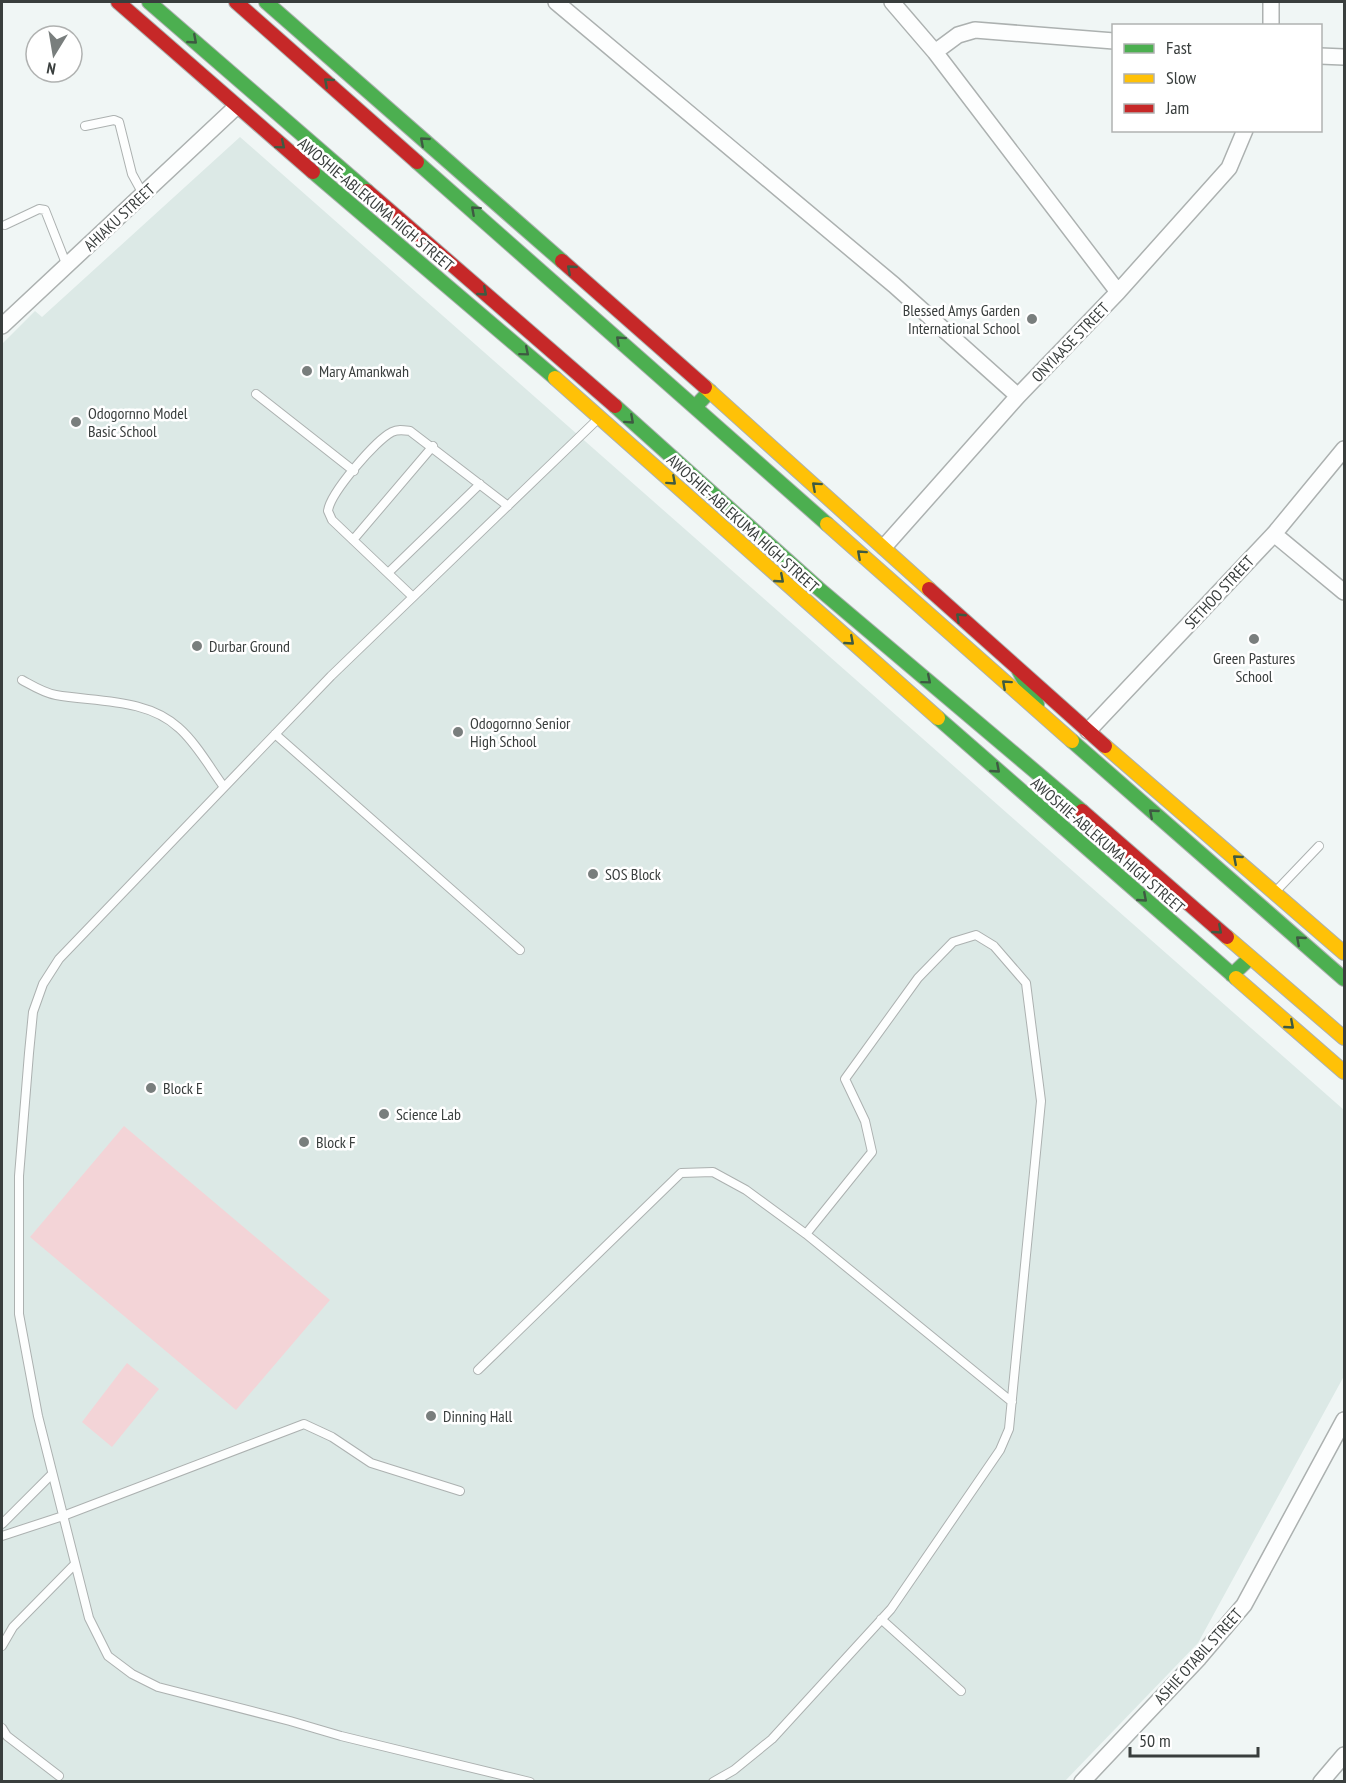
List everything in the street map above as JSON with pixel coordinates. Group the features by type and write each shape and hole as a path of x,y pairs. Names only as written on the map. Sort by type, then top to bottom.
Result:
{"main road":[{"name":"AWOSHIE-ABLEKUMA HIGH STREET","path":"118,2 236,107 601,417 754,557 1344,1072"},
{"name":"AWOSHIE-ABLEKUMA HIGH STREET","path":"149,2 594,388 768,544 1250,957 1341,1032"},
{"path":"236,2 1045,719 1344,979"},
{"path":"266,2 710,391 1019,671 1344,953"},
{"path":"695,407 710,391"},
{"path":"754,557 768,544"},
{"path":"1019,671 1045,719"},
{"path":"1232,975 1250,957"}],"street":[{"path":"556,2 894,285 1018,396"},
{"path":"892,2 935,52 1118,292"},
{"path":"1271,2 1271,24"},
{"path":"935,52 958,35 975,30 1112,41"},
{"path":"1322,56 1344,57"},
{"name":"AHIAKU STREET","path":"2,326 236,107"},
{"name":"ONYIAASE STREET","path":"884,547 1018,396 1118,292 1229,168 1244,132"},
{"name":"SETHOO STREET","path":"1088,731 1274,534 1344,448"},
{"path":"1274,534 1344,592"},
{"name":"ASHIE OTABIL STREET","path":"1082,1782 1199,1658 1244,1605 1344,1420"},
{"path":"1321,1782 1344,1755"}],"lane":[{"path":"85,126 114,120 119,122 132,174 143,194"},
{"path":"5,225 39,209 45,210 67,266"},
{"path":"256,394 354,471"},
{"path":"530,1782 341,1737 291,1721 158,1687 132,1674 108,1656 89,1618 38,1416 19,1314 19,1176 23,1107 33,1012 43,984 59,959 275,734 413,597 601,417"},
{"path":"413,597 332,520 328,511 334,494 382,438 393,431 410,431 433,446 508,506"},
{"path":"353,540 433,446"},
{"path":"388,573 480,484"},
{"path":"22,680 45,692 132,706 170,721 190,740 225,787"},
{"path":"275,734 520,950"},
{"path":"1275,892 1320,846"},
{"path":"713,1782 734,1770 772,1739 882,1619 1000,1450 1009,1429 1041,1101 1026,983 994,946 976,935 954,942 918,978 845,1079 865,1121 872,1152 806,1234"},
{"path":"478,1370 681,1173 712,1172 746,1190 806,1234 1012,1402"},
{"path":"2,1536 63,1516 304,1424 332,1437 371,1463 460,1491"},
{"path":"2,1524 52,1474"},
{"path":"2,1646 13,1627 75,1564"},
{"path":"882,1619 961,1691"},
{"path":"2,1728 7,1736 59,1776"}],"shaded area":[{"name":"Odogornno Senior High School","path":"240,137 1344,1110 1344,1376 1198,1643 1065,1781 2,1782 2,344 35,311 42,317"},
{"path":"124,1126 330,1300 236,1410 30,1237"},
{"path":"127,1363 159,1389 112,1447 82,1422"}],"traffic: fast":[{"path":"149,2 367,191"},
{"path":"266,2 562,261"},
{"path":"417,162 827,524"},
{"path":"313,172 555,378"},
{"path":"695,407 710,391"},
{"path":"615,406 818,588 1082,811"},
{"path":"1019,671 1037,704"},
{"path":"938,718 1236,978"},
{"path":"1072,741 1344,979"},
{"path":"1232,975 1250,958"}],"traffic: slow":[{"path":"555,378 938,718"},
{"path":"705,387 929,589"},
{"path":"827,524 1072,741"},
{"path":"1105,746 1344,953"},
{"path":"1227,937 1344,1038"},
{"path":"1236,978 1344,1072"}],"traffic: jam":[{"path":"118,2 313,172"},
{"path":"236,2 417,162"},
{"path":"367,191 615,406"},
{"path":"562,261 705,387"},
{"path":"929,589 1105,746"},
{"path":"1082,811 1227,937"}],"place":[{"name":"Blessed Amys Garden International School","path":"1032,319"},
{"name":"Mary Amankwah","path":"307,371"},
{"name":"Odogornno Model Basic School","path":"76,422"},
{"name":"Green Pastures School","path":"1254,639"},
{"name":"Durbar Ground","path":"197,646"},
{"name":"Odogornno Senior High School","path":"458,732"},
{"name":"SOS Block","path":"593,874"},
{"name":"Block E","path":"151,1088"},
{"name":"Science Lab","path":"384,1114"},
{"name":"Block F","path":"304,1142"},
{"name":"Dinning Hall","path":"431,1416"}]}
